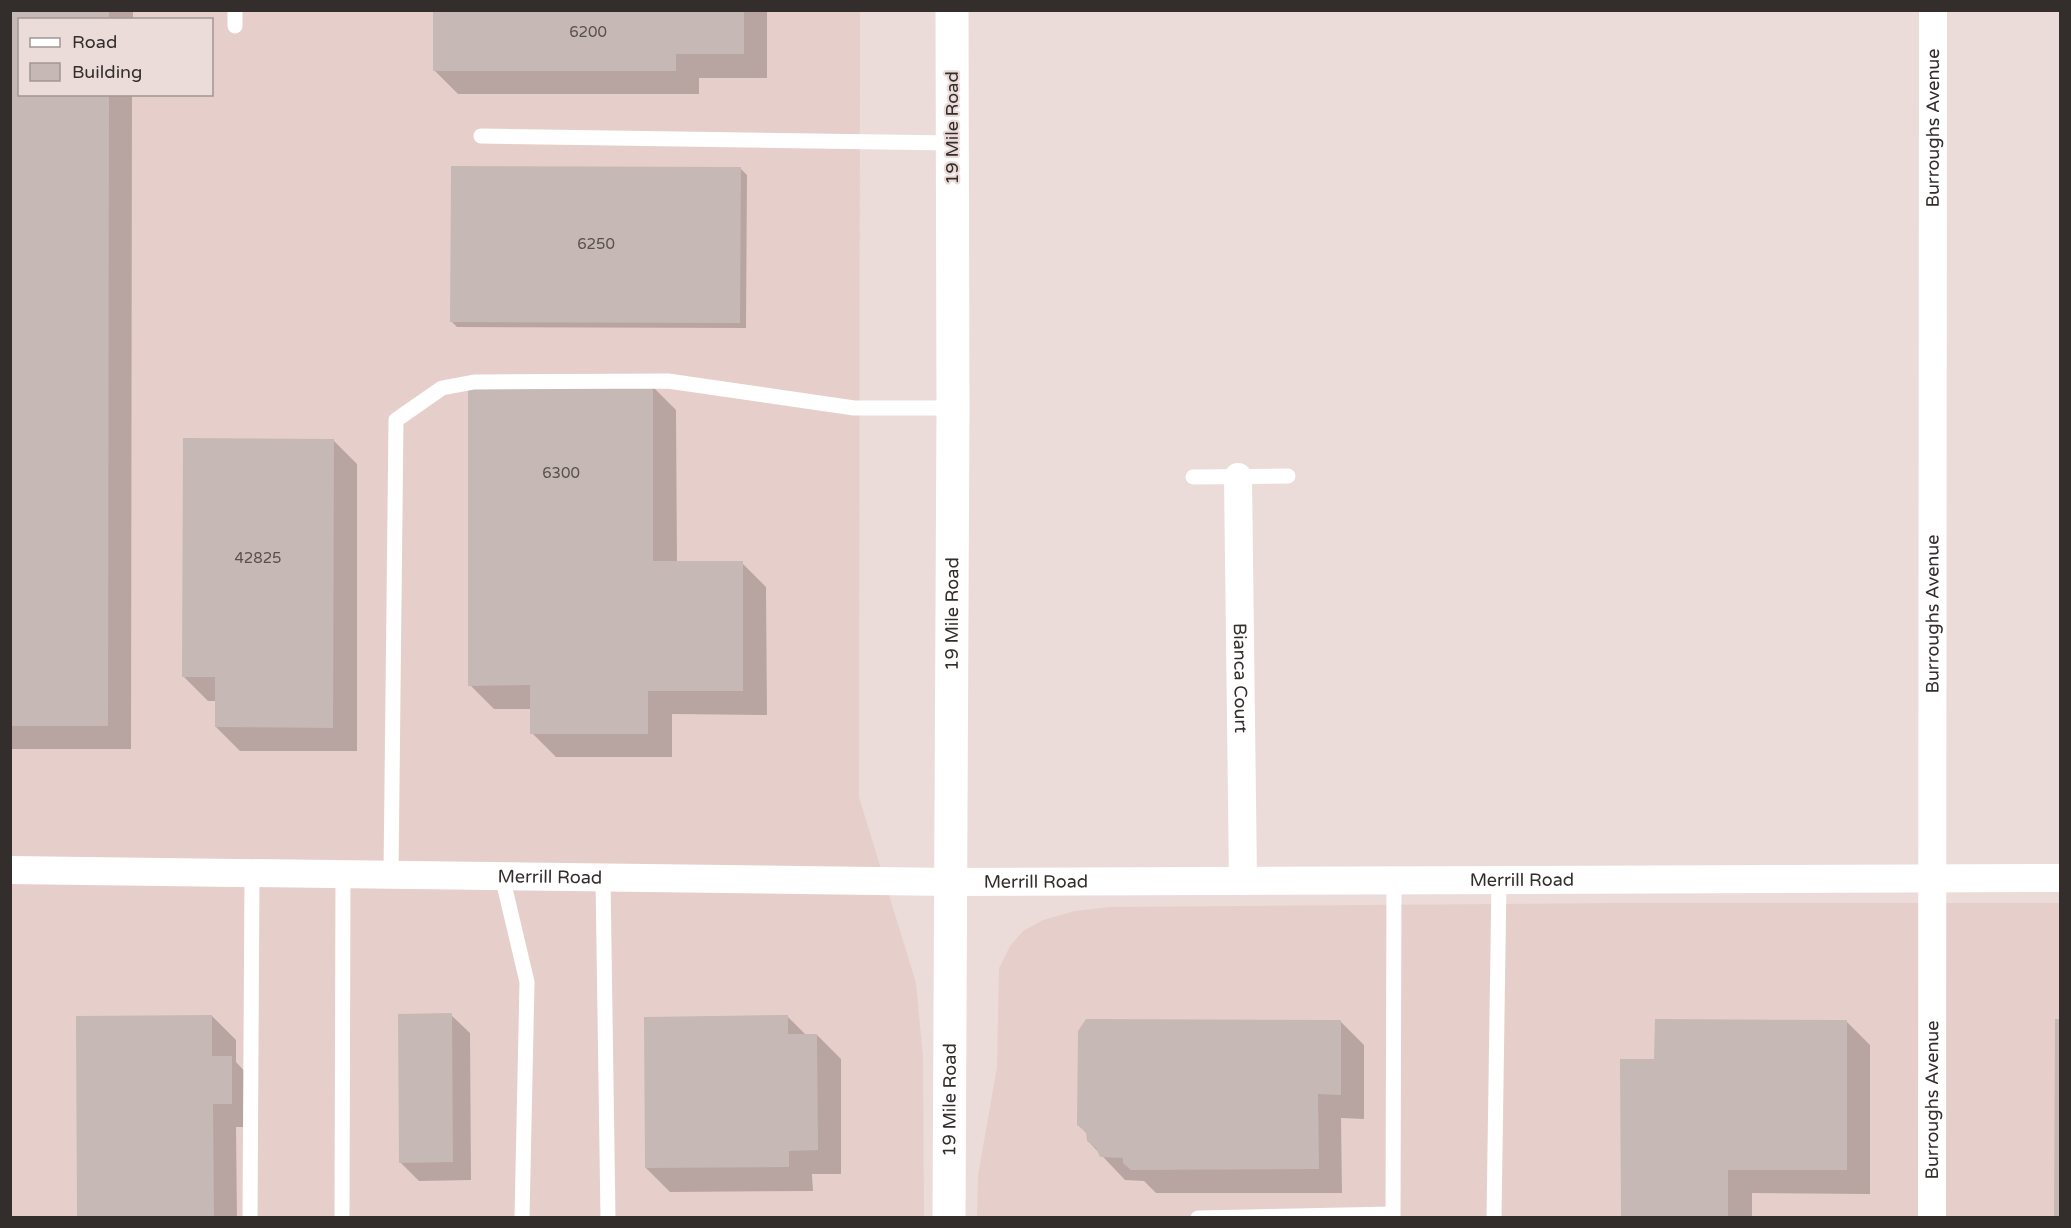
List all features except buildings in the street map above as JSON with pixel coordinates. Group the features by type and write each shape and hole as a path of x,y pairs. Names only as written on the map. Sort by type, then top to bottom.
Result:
{"street":[{"name":"19 Mile Road","path":"949,1218 952,882 952,10"},
{"name":"Burroughs Avenue","path":"1932,1218 1933,10"},
{"name":"Bianca Court","path":"1238,477 1243,881"},
{"name":"Merrill Road","path":"10,870 952,882 2061,878"}],"lane":[{"path":"481,136 952,143"},
{"path":"391,874 396,420 442,388 474,382 668,381 854,408 953,408"},
{"path":"1193,477 1288,476"},
{"path":"250,1218 252,873"},
{"path":"342,1218 343,874"},
{"path":"502,876 527,982 522,1218"},
{"path":"603,878 608,1218"},
{"path":"1494,1218 1499,880"},
{"path":"1198,1218 1393,1216 1394,881"}],"shaded area":[{"path":"10,11 860,11 859,797 916,983 923,1056 924,1217 11,1217"},
{"path":"1611,903 2060,903 2060,1217 977,1218 978,1175 997,1067 999,968 1010,946 1023,931 1043,920 1075,911 1110,907"}]}
